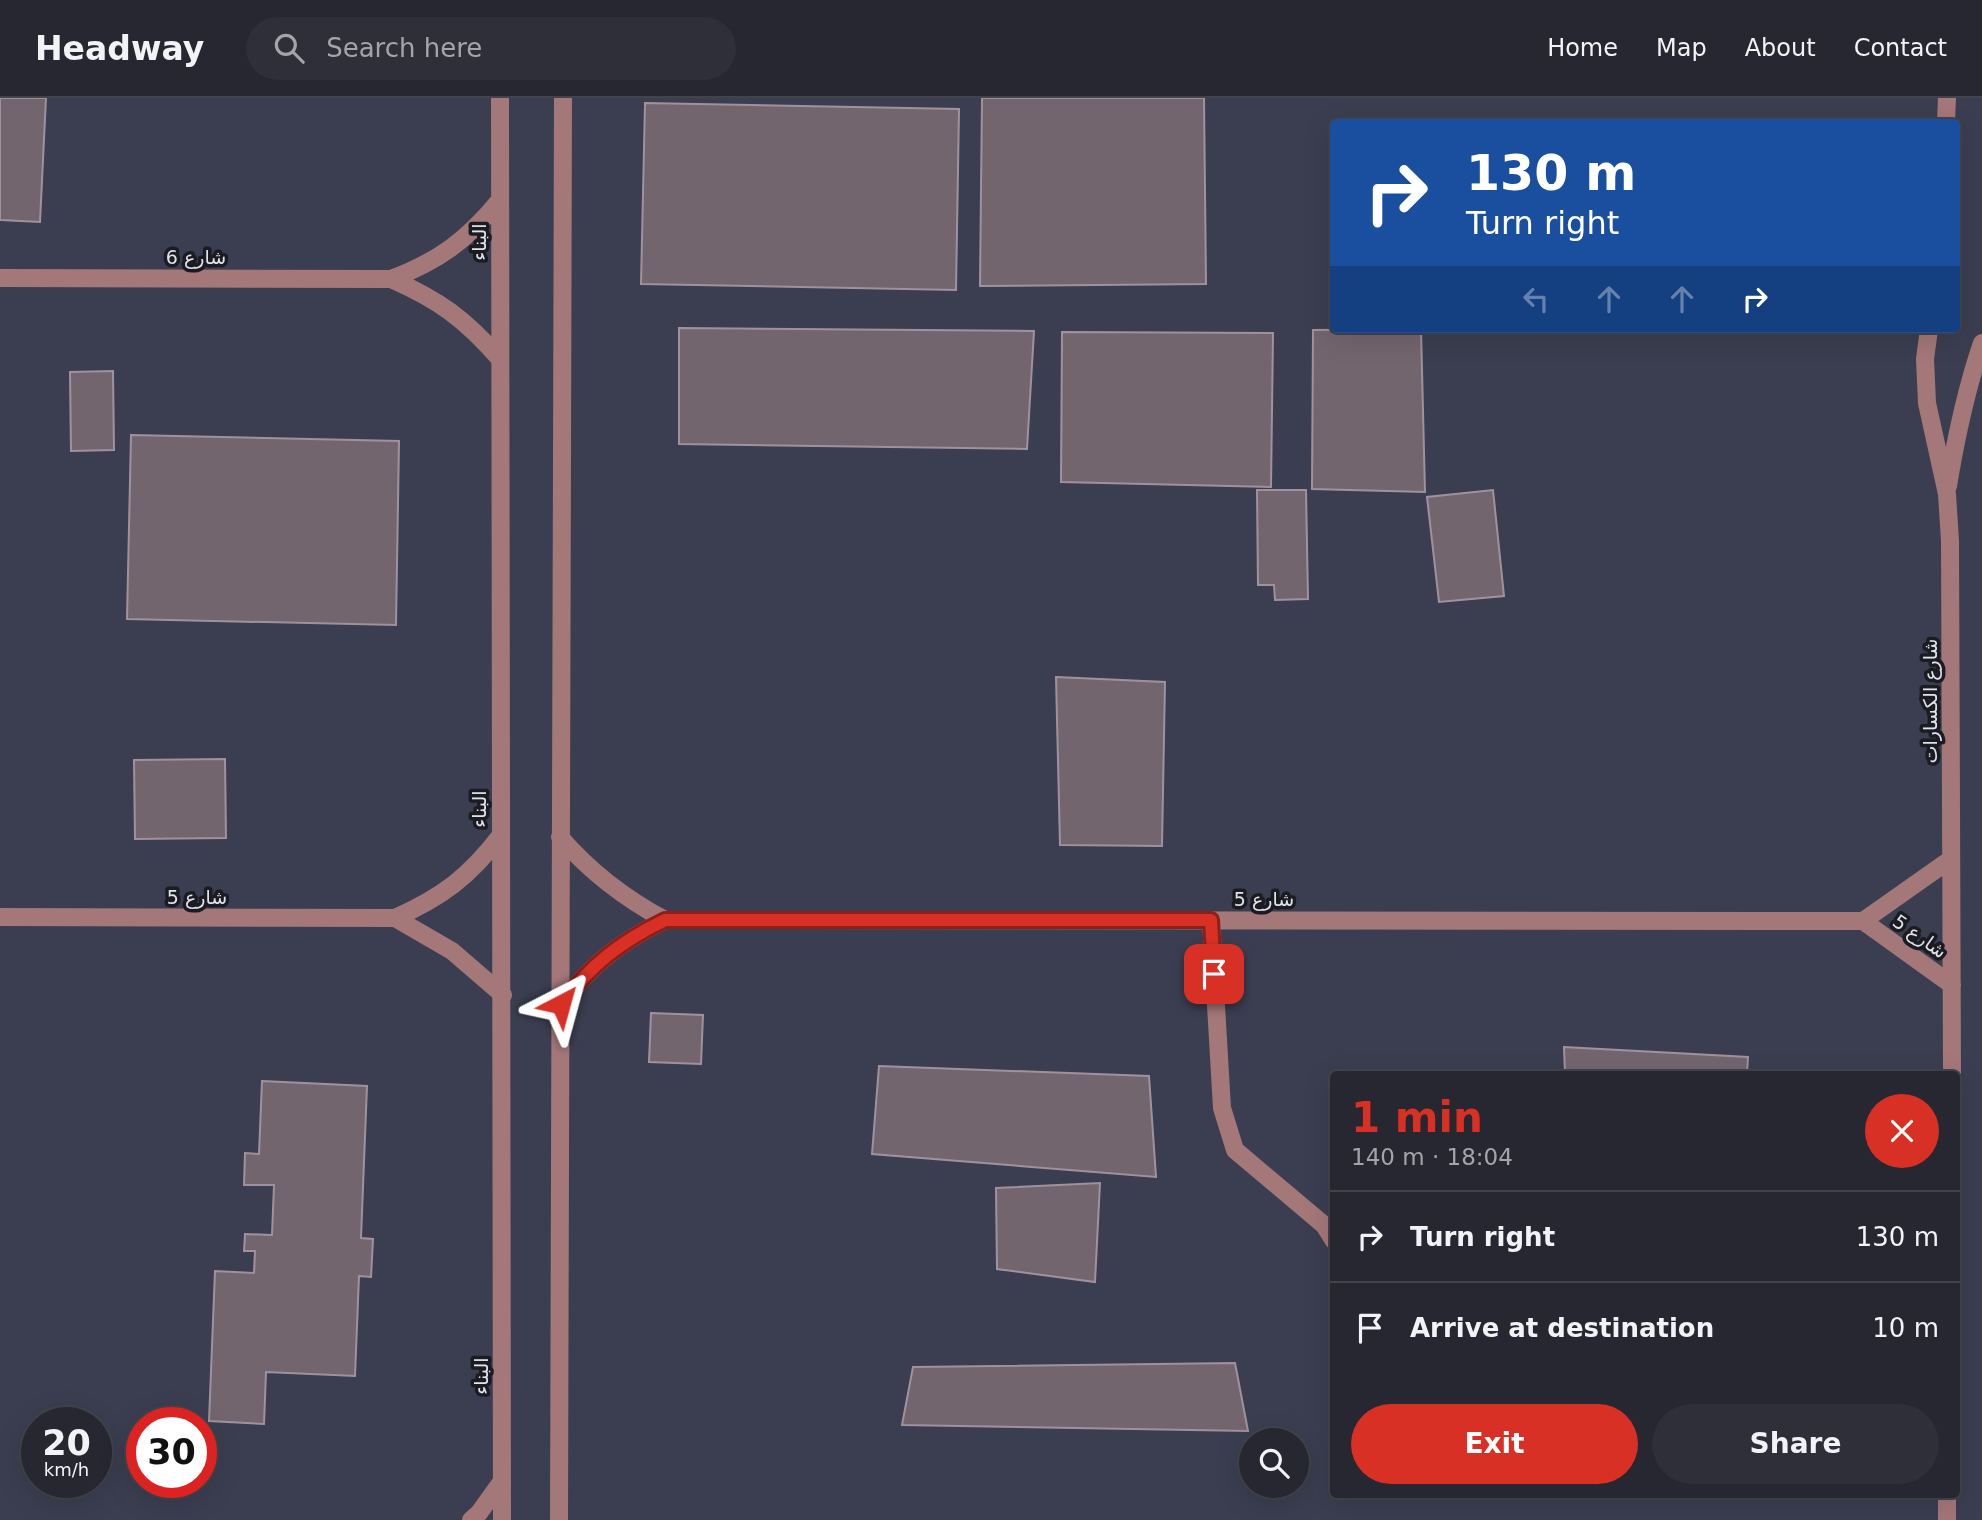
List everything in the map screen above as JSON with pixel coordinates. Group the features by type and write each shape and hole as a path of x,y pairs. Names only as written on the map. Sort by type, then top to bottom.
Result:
{"street":[{"name":"البناء","path":"500,98 502,1520"},
{"path":"559,1520 563,98"},
{"path":"1946,119 1947,98"},
{"name":"شارع 6","path":"0,278 391,279 424,267 453,249 478,226 500,200"},
{"name":"شارع 6","path":"391,279 423,293 452,311 477,333 500,359"},
{"name":"شارع الكسارات","path":"1928,333 1925,359 1927,403 1947,494 1951,554 1952,1071"},
{"path":"1947,494 1957,431 1982,343"},
{"name":"شارع 5","path":"0,917 395,918 426,904 455,886 480,863 500,835"},
{"name":"شارع 5","path":"560,837 582,863 607,885 665,920"},
{"name":"شارع 5","path":"561,1004 582,977 606,954 634,935 665,920 1863,921 1951,859"},
{"name":"شارع 5","path":"395,918 452,951 503,995"},
{"path":"1211,920 1222,1108 1235,1150 1324,1226 1330,1235"},
{"name":"شارع 5","path":"1863,921 1952,985"},
{"path":"471,1520 502,1481"},
{"path":"1947,1498 1947,1520"}],"shaded area":[{"path":"0,98 1982,98 1982,1520 0,1520"}],"building":[{"path":"0,98 46,98 40,222 0,220"},
{"path":"982,98 1204,98 1206,284 980,286"},
{"path":"645,103 959,109 956,290 641,284"},
{"path":"679,328 1034,331 1027,449 679,444"},
{"path":"1313,330 1330,330 1330,333 1421,333 1425,492 1312,489"},
{"path":"1062,332 1273,333 1271,487 1061,482"},
{"path":"113,371 114,450 71,451 70,372"},
{"path":"131,435 399,441 396,625 127,619"},
{"path":"1257,490 1306,490 1308,599 1275,600 1274,585 1258,585"},
{"path":"1493,490 1504,596 1439,602 1427,497"},
{"path":"1056,677 1165,682 1162,846 1060,845"},
{"path":"225,759 226,838 135,839 134,760"},
{"path":"651,1013 703,1015 701,1064 649,1062"},
{"path":"1564,1047 1748,1057 1747,1071 1565,1071"},
{"path":"879,1066 1149,1076 1156,1177 872,1154"},
{"path":"262,1081 367,1086 361,1238 373,1239 371,1277 359,1276 355,1376 266,1372 264,1424 217,1421 217,1407 210,1407 215,1271 254,1273 255,1251 244,1251 245,1234 272,1235 274,1185 244,1185 245,1153 259,1154"},
{"path":"1100,1183 1095,1282 997,1269 996,1188"},
{"path":"1235,1363 1247,1428 1239,1428 1239,1431 902,1425 913,1367"}],"route":[{"path":"561,1004 582,977 606,954 634,935 665,920 1211,920 1214,974"}]}
